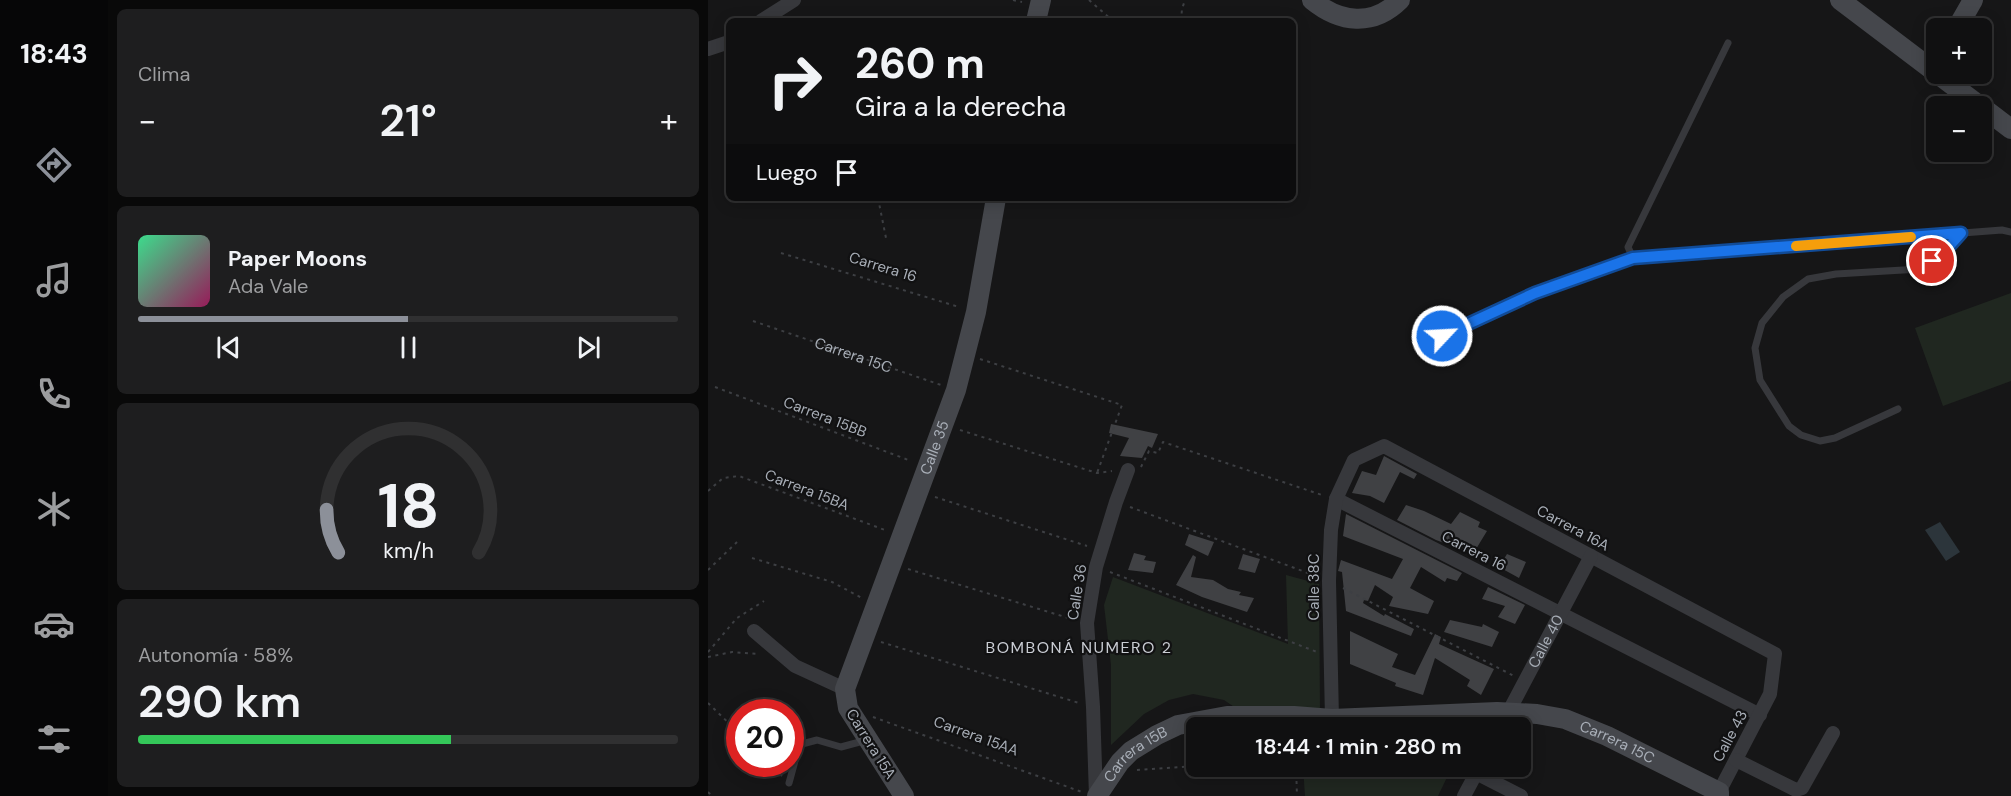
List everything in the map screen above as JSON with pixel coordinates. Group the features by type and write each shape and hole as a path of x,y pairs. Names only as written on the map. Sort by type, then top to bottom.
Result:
{"street":[{"path":"764,18 777,6 794,0"},
{"path":"1037,18 1041,0"},
{"path":"1311,0 1338,17 1357,19 1390,10 1400,0"},
{"path":"1840,0 1926,62"},
{"path":"1963,18 1973,0"},
{"path":"708,49 726,43"},
{"path":"1953,84 1968,96"},
{"path":"1992,115 2011,129"},
{"name":"Calle 35","path":"846,698 864,637 956,390 976,312 995,201"},
{"name":"Carrera 16A","path":"1354,460 1384,446 1775,654"},
{"name":"Calle 38C","path":"1332,717 1329,571 1331,530 1336,500 1354,460"},
{"name":"Calle 36","path":"1092,795 1093,707 1087,623 1096,567 1128,470"},
{"name":"Carrera 16","path":"1336,500 1760,715"},
{"name":"Calle 40","path":"1506,717 1591,556"},
{"path":"754,631 795,666 846,698"},
{"name":"Calle 43","path":"1719,794 1770,694 1775,654"},
{"name":"Carrera 15A","path":"846,698 867,740 904,796"},
{"name":"Carrera 15C","path":"1520,717 1537,714 1565,719 1616,741 1719,794"},
{"name":"Carrera 15B","path":"1222,717 1307,717"},
{"name":"Carrera 15B","path":"1092,795 1131,751 1157,735 1186,724"},
{"path":"1736,759 1796,790 1803,788 1833,733"},
{"path":"1464,796 1474,777"},
{"path":"1490,777 1521,796"}],"lane":[{"path":"1633,258 1628,247 1728,43"},
{"path":"1442,336 1535,293 1633,258 2002,230 2011,232"},
{"path":"1898,409 1835,438 1820,441 1801,435 1789,426 1760,380 1755,348 1762,323 1783,297 1808,279 1836,274 1920,269 1944,252 1961,233"},
{"path":"789,783 798,750 802,744 817,740 841,747 867,740"}],"path":[{"path":"1089,0 1110,18"},
{"path":"1181,18 1185,0"},
{"path":"879,201 886,238"},
{"name":"Carrera 16","path":"782,253 976,312"},
{"name":"Carrera 15C","path":"753,321 956,390"},
{"path":"966,354 1122,405 1097,473"},
{"name":"Carrera 15BB","path":"715,387 927,468"},
{"path":"943,424 1097,473 1141,467 1149,451 1158,453 1163,442 1336,500"},
{"name":"Carrera 15BA","path":"708,491 723,478 739,476 901,536"},
{"path":"918,492 1101,551"},
{"path":"708,570 737,542"},
{"path":"752,558 832,582 876,606"},
{"path":"891,564 1087,623"},
{"path":"1096,567 1331,658"},
{"path":"708,652 737,618 764,601"},
{"path":"864,637 1093,707"},
{"path":"708,657 732,652 762,655 773,648"},
{"name":"Carrera 15AA","path":"846,698 1092,795"},
{"path":"708,703 726,720"},
{"path":"1130,771 1186,767"},
{"path":"783,777 789,783"},
{"path":"1296,777 1297,796"},
{"path":"708,792 712,796"}],"shaded area":[{"path":"2011,293 2011,381 1943,406 1915,328"},
{"path":"1940,522 1960,552 1946,561 1925,530"},
{"path":"1286,575 1319,584 1320,713 1246,715 1224,700 1193,694 1169,700 1144,714 1111,745 1111,665 1104,605 1113,577 1288,644"},
{"path":"1304,777 1447,777 1438,796 1305,796"}],"building":[{"path":"1111,424 1158,434 1152,448 1148,446 1142,458 1120,456 1129,438 1109,433"},
{"path":"1384,456 1417,474 1414,479 1400,472 1384,503 1370,496 1352,493 1362,471 1376,475"},
{"path":"1406,505 1451,524 1460,512 1480,522 1478,527 1487,531 1473,554 1436,540 1397,520"},
{"path":"1346,514 1462,573 1457,581 1447,578 1445,582 1421,567 1410,588 1434,601 1428,614 1389,606 1393,597 1375,585 1368,601 1364,600 1363,603 1384,616 1385,614 1414,629 1411,636 1346,611 1342,572 1338,571 1341,560 1392,579 1403,559 1343,536"},
{"path":"1189,534 1214,542 1208,556 1185,545"},
{"path":"1134,553 1146,556 1144,560 1156,562 1153,573 1128,570"},
{"path":"1243,554 1260,559 1255,573 1238,569"},
{"path":"1507,554 1526,562 1519,578 1499,567"},
{"path":"1193,555 1196,557 1191,577 1213,580 1228,589 1241,592 1239,595 1254,598 1247,612 1202,597 1176,585"},
{"path":"1488,587 1525,605 1515,624 1498,617 1505,606 1482,599"},
{"path":"1450,620 1482,627 1483,624 1499,632 1492,647 1444,632"},
{"path":"1350,631 1398,654 1392,667 1415,675 1435,634 1441,637 1439,644 1494,669 1481,695 1467,686 1470,680 1435,658 1423,695 1395,686 1396,683 1350,664"}],"slow traffic":[{"path":"1796,246 1911,237"}],"district":[{"name":"BOMBONÁ NUMERO 2","path":"1079,647"}],"route":[{"path":"1442,336 1535,293 1633,258 1961,233 1944,252 1932,261"}]}
